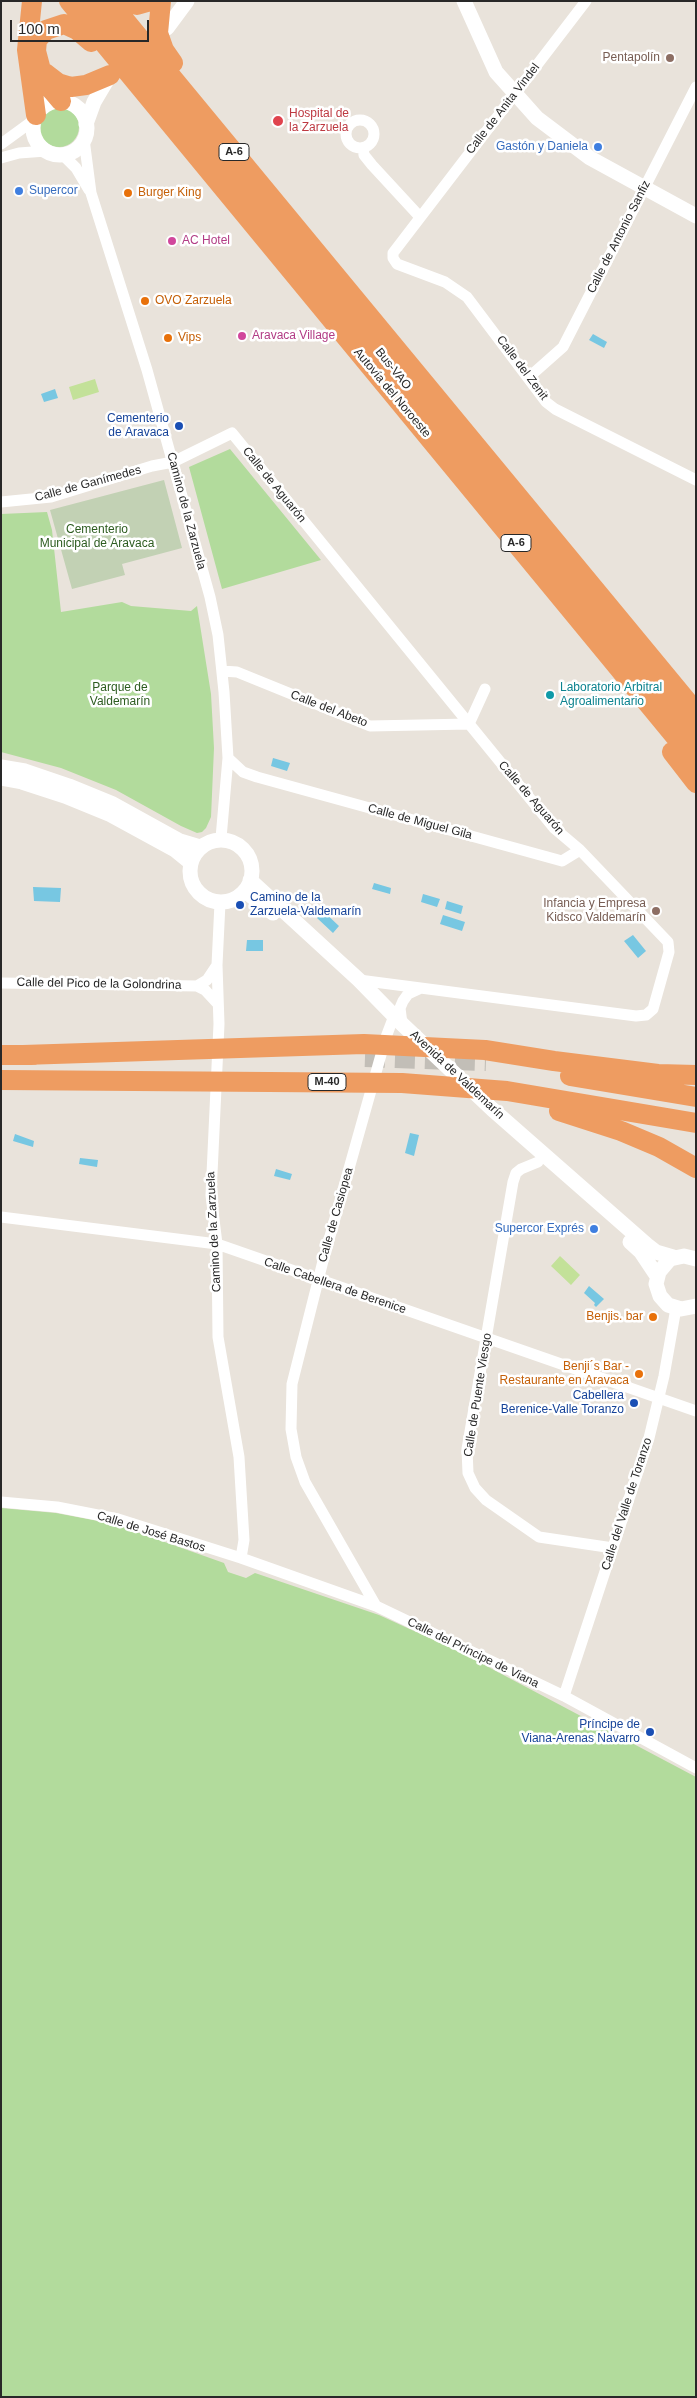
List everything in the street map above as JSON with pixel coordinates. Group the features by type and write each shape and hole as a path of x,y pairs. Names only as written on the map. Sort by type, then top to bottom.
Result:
{"highway":[{"path":"32,1 27,50 35,117"},
{"name":"Autovía del Noroeste","path":"69,1 244,216 696,762"},
{"name":"Bus-VAO","path":"88,1 222,161 696,738"},
{"name":"A-6","path":"109,1 696,712"},
{"path":"124,1 137,6 151,1"},
{"path":"160,1 157,25 164,50 358,302"},
{"path":"65,102 45,82 39,65 36,45 46,30 64,24 77,30 98,50 223,199 244,216"},
{"path":"39,65 51,79 72,87 86,85 110,76"},
{"path":"336,325 362,370 639,709 696,783"},
{"path":"600,594 614,603 696,699"},
{"path":"23,1055 364,1044 485,1050 658,1074 696,1074"},
{"name":"M-40","path":"1,1055 365,1057"},
{"path":"486,1061 696,1097"},
{"name":"M-40","path":"1,1080 402,1083 506,1091 696,1123"},
{"path":"402,1083 511,1100 596,1121 659,1147 696,1168"}],"street":[{"path":"167,28 187,1"},
{"path":"464,1 496,72 514,95 538,118 590,158 696,216"},
{"name":"Calle de Anita Vindel","path":"393,252 586,1"},
{"path":"1,144 35,117 44,106 65,102 110,76"},
{"path":"1,158 19,153 46,151 63,155 73,151 85,132 94,102 110,76"},
{"name":"Calle de Antonio Sanfiz","path":"528,378 563,347 696,87"},
{"path":"65,102 81,111 85,132"},
{"path":"685,109 696,114"},
{"path":"35,117 33,134 36,141 46,151"},
{"name":"Camino de la Zarzuela","path":"85,132 91,194"},
{"path":"364,148 364,155 372,165 420,217"},
{"name":"Camino de la Zarzuela","path":"63,155 76,168 91,194 145,362 210,597 218,635 228,758 221,838"},
{"name":"Calle del Zenit","path":"393,252 393,260 397,264 446,282 467,297 546,402 555,409 696,480"},
{"name":"Calle de Aguarón","path":"173,462 232,433 554,828 580,850 668,942 669,952 654,1009 646,1015 636,1016 359,980"},
{"name":"Calle de Ganímedes","path":"1,502 50,497 152,466 173,462"},
{"name":"Calle del Abeto","path":"222,671 237,672 370,726 469,724"},
{"path":"469,724 485,689"},
{"name":"Calle de Miguel Gila","path":"228,758 243,772 257,777 562,861 580,850"},
{"path":"1,767 25,771 113,804 180,842 200,847"},
{"name":"Calle de Miguel Gila","path":"227,786 238,778 257,777"},
{"path":"1,778 65,796 108,814 175,850 191,863"},
{"path":"221,838 237,843 248,855 253,871 248,886 236,899 220,903 209,900 196,889 190,874 191,863 200,847 210,841 221,838"},
{"name":"Avenida de Valdemarín","path":"248,886 359,980 397,1028"},
{"name":"Avenida de Valdemarín","path":"248,886 260,902 487,1109 647,1245 656,1252 673,1257 684,1256 696,1259"},
{"name":"Camino de la Zarzuela","path":"220,903 217,964 219,1024 210,1195 216,1244 218,1337 239,1457 244,1540 241,1558"},
{"name":"Calle del Pico de la Golondrina","path":"197,986 207,980 217,964"},
{"name":"Calle del Pico de la Golondrina","path":"1,983 197,986 205,990 218,1004"},
{"path":"398,985 404,991 405,997 421,988"},
{"name":"Calle de Casiopea","path":"376,1606 305,1482 296,1457 291,1429 292,1384 319,1280 370,1100 397,1028 400,1008 405,997"},
{"name":"Avenida de Valdemarín","path":"487,1109 538,1162 642,1252 657,1276 657,1288 660,1296 665,1302 676,1308"},
{"name":"Calle de Puente Viesgo","path":"538,1162 521,1169 516,1173 513,1182 467,1450 468,1472 475,1488 486,1500 539,1537 612,1548"},
{"name":"Calle Cabellera de Berenice","path":"1,1217 216,1244 575,1368 696,1412"},
{"path":"657,1276 663,1264 673,1257"},
{"path":"676,1308 686,1309 696,1306"},
{"name":"Calle del Valle de Toranzo","path":"564,1696 649,1438 659,1400 676,1308"},
{"name":"Calle de José Bastos","path":"1,1502 57,1507 118,1519 241,1558"},
{"name":"Calle del Príncipe de Viana","path":"241,1558 376,1606 564,1696 696,1768"}],"green space":[{"path":"55,107 63,107 70,110 76,116 79,127 76,138 70,144 63,147 55,147 48,144 42,138 39,131 39,123 42,116 48,110"},
{"path":"95,379 99,392 73,400 69,387"},
{"path":"230,449 321,560 222,589 189,467"},
{"name":"Cementerio Municipal de Aravaca","path":"164,480 182,548 122,564 125,575 72,589 50,510"},
{"name":"Parque de Valdemarín","path":"47,512 52,530 61,612 122,602 131,606 191,611 197,606 211,694 214,748 211,817 202,832 197,833 181,826 116,790 61,768 1,752 1,514"},
{"path":"560,1256 580,1275 571,1285 551,1266"},
{"path":"1,1508 56,1513 114,1524 224,1563 228,1572 246,1578 255,1573 379,1615 460,1652 696,1777 696,2397 1,2397"}],"water":[{"path":"593,334 607,342 604,348 589,340"},
{"path":"55,389 58,398 44,402 41,394"},
{"path":"273,758 290,763 287,771 271,766"},
{"path":"374,883 391,888 390,894 372,889"},
{"path":"33,887 61,888 60,902 34,901"},
{"path":"423,894 440,899 437,907 421,902"},
{"path":"447,901 463,906 461,914 445,909"},
{"path":"323,911 339,926 333,933 317,918"},
{"path":"443,915 465,922 462,931 440,924"},
{"path":"633,935 646,951 638,958 624,941"},
{"path":"247,940 263,940 263,951 246,951"},
{"path":"410,1133 419,1135 414,1156 405,1153"},
{"path":"15,1134 34,1141 33,1147 13,1141"},
{"path":"80,1158 98,1160 97,1167 79,1164"},
{"path":"276,1169 292,1174 290,1180 274,1176"},
{"path":"589,1286 604,1299 596,1307 595,1303 584,1293"}],"tunnel":[{"path":"365,1057 486,1061"}],"place":[{"name":"Pentapolín","path":"670,58"},
{"name":"Hospital de la Zarzuela","path":"278,121"},
{"name":"Gastón y Daniela","path":"598,147"},
{"name":"Supercor","path":"19,191"},
{"name":"Burger King","path":"128,193"},
{"name":"AC Hotel","path":"172,241"},
{"name":"OVO Zarzuela","path":"145,301"},
{"name":"Aravaca Village","path":"242,336"},
{"name":"Vips","path":"168,338"},
{"name":"Cementerio de Aravaca","path":"179,426"},
{"name":"Laboratorio Arbitral Agroalimentario","path":"550,695"},
{"name":"Camino de la Zarzuela-Valdemarín","path":"240,905"},
{"name":"Infancia y Empresa Kidsco Valdemarín","path":"656,911"},
{"name":"Supercor Exprés","path":"594,1229"},
{"name":"Benjis. bar","path":"653,1317"},
{"name":"Benji´s Bar - Restaurante en Aravaca","path":"639,1374"},
{"name":"Cabellera Berenice-Valle Toranzo","path":"634,1403"},
{"name":"Príncipe de Viana-Arenas Navarro","path":"650,1732"}]}
